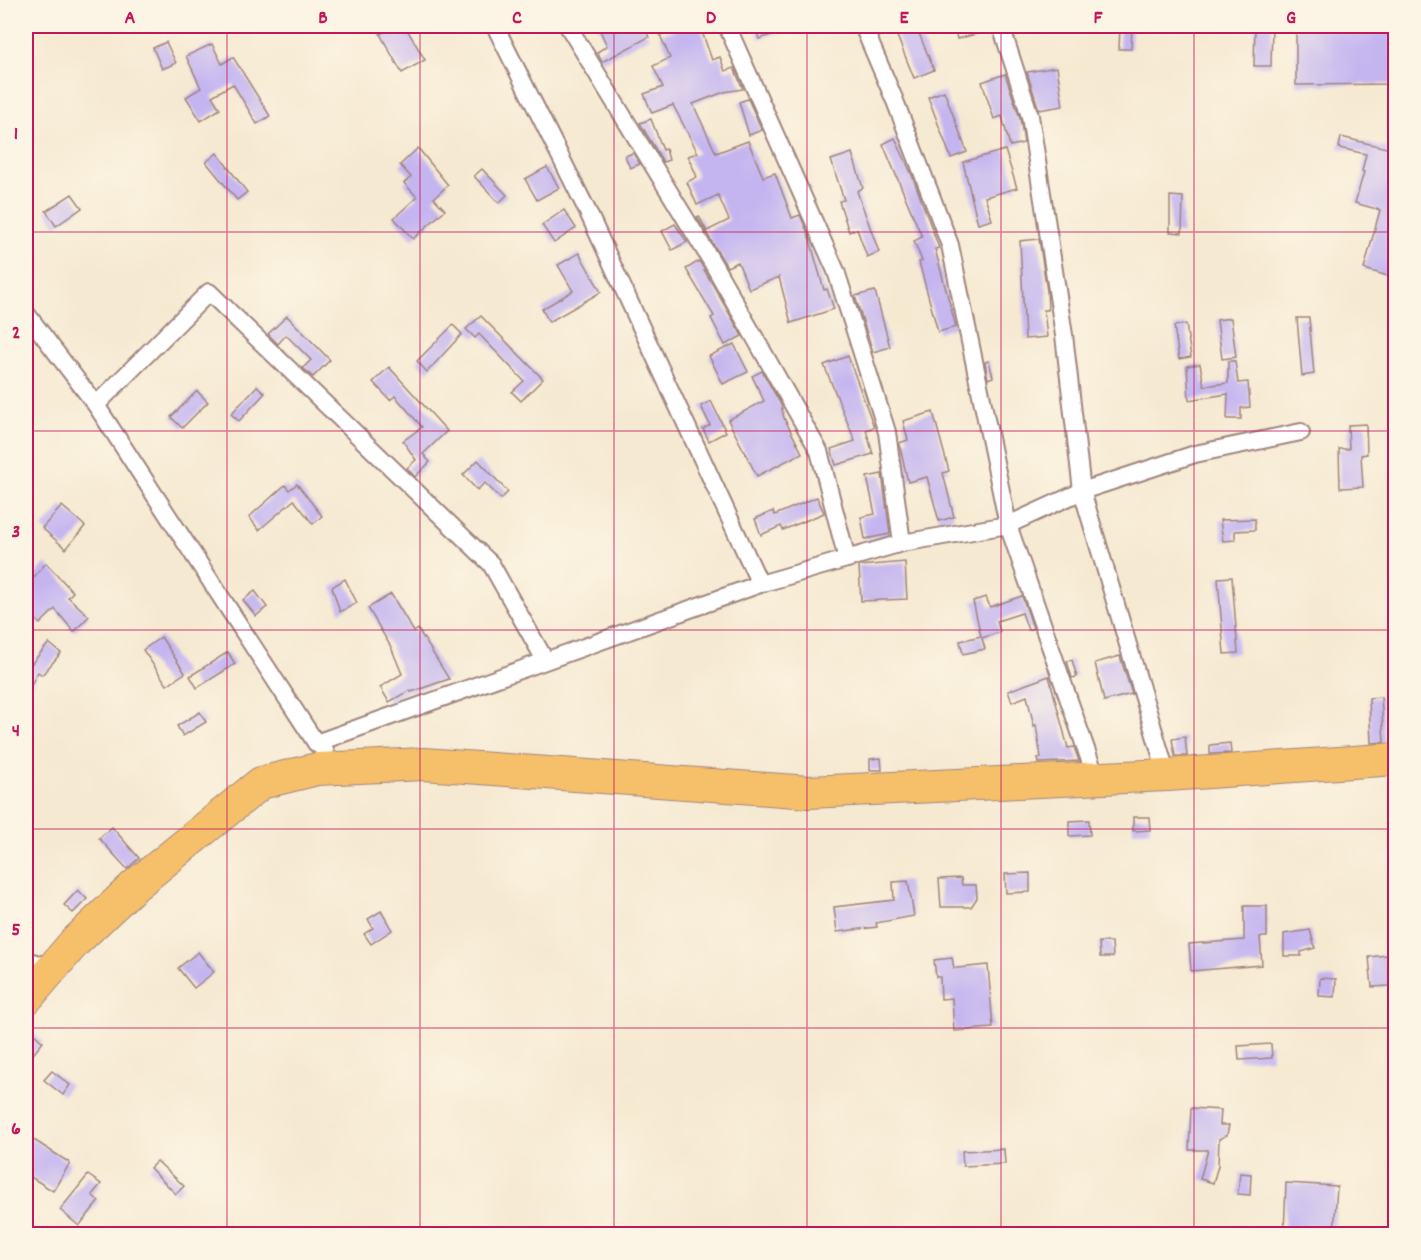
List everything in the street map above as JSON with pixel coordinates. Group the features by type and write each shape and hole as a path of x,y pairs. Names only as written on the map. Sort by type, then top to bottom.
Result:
{"highway":[{"path":"26,999 39,964 74,943 133,886 261,783 316,769 424,764 809,792 1167,775 1395,759"}],"street":[{"path":"495,26 586,208 760,584"},
{"path":"568,26 730,292 819,450 847,559"},
{"path":"727,26 836,272 887,432 902,543"},
{"path":"862,26 895,101 950,245 1008,525 1096,778"},
{"path":"1001,26 1030,116 1064,335 1082,491 1167,775"},
{"path":"96,405 209,291 491,564 545,660"},
{"path":"26,313 96,405 316,743 346,768"},
{"path":"316,743 760,584 902,543 1008,525 1082,491 1195,454 1301,432"}],"building":[{"path":"394,26 405,26 425,60 402,73 380,34"},
{"path":"598,26 643,26 649,37 602,62 597,52 607,46"},
{"path":"684,26 700,26 712,60 720,57 725,71 734,68 743,89 724,92 693,104 716,153 748,141 763,177 775,173 792,218 800,215 808,233 824,290 827,289 834,309 791,323 779,277 749,289 738,262 727,267 697,217 699,216 707,231 729,220 718,195 697,205 687,182 697,177 688,156 698,153 673,105 652,113 644,94 663,87 653,66 670,58 660,35"},
{"path":"755,26 791,26 792,28 759,39"},
{"path":"893,26 916,26 934,70 914,78"},
{"path":"954,26 991,26 991,30 957,39"},
{"path":"1120,26 1132,26 1131,49 1119,49"},
{"path":"1255,26 1272,26 1271,66 1254,66"},
{"path":"1296,26 1393,26 1395,84 1296,85"},
{"path":"166,42 176,63 162,69 153,48"},
{"path":"212,44 222,64 233,57 270,116 257,124 233,84 212,96 220,109 201,121 186,97 201,88 186,56"},
{"path":"1057,67 1063,106 1039,110 1027,72"},
{"path":"1005,74 1020,118 1024,143 1010,146 1002,116 994,119 982,82"},
{"path":"944,91 967,152 951,158 928,97"},
{"path":"748,99 762,130 749,135 739,102"},
{"path":"651,119 669,160 663,162 640,123"},
{"path":"1341,137 1395,150 1395,249 1388,276 1364,269 1380,210 1355,203 1364,172 1362,171 1366,154 1339,148"},
{"path":"895,138 912,175 939,248 935,249 956,327 938,332 919,262 922,261 914,241 922,237 883,144"},
{"path":"418,148 448,185 434,198 445,210 413,239 394,218 417,197 404,183 411,177 400,165"},
{"path":"1005,150 1017,188 985,197 992,220 978,224 963,162"},
{"path":"217,153 247,192 237,200 206,162"},
{"path":"633,153 640,164 630,168 625,156"},
{"path":"852,153 863,188 857,191 879,252 867,257 857,229 849,232 839,201 844,200 831,160"},
{"path":"547,167 559,188 537,200 525,179"},
{"path":"482,169 507,195 499,203 474,176"},
{"path":"72,194 82,208 56,226 46,211"},
{"path":"1170,196 1183,197 1182,233 1170,232"},
{"path":"564,210 576,228 554,243 542,225"},
{"path":"675,224 687,242 672,250 662,231"},
{"path":"1039,239 1047,291 1048,310 1044,310 1047,337 1025,339 1020,241"},
{"path":"579,253 601,292 549,322 542,309 573,291 558,265"},
{"path":"699,261 742,336 725,345 711,318 714,316 686,269"},
{"path":"875,291 890,347 873,352 855,296"},
{"path":"287,316 330,360 313,377 303,368 311,360 286,335 278,344 268,334"},
{"path":"481,316 543,379 521,401 512,392 524,381 479,334 475,338 466,329"},
{"path":"1231,318 1236,357 1222,359 1217,320"},
{"path":"1297,318 1309,318 1314,374 1302,376"},
{"path":"1186,324 1191,357 1179,359 1174,326"},
{"path":"453,325 462,334 427,372 417,361"},
{"path":"734,344 748,372 723,384 709,356"},
{"path":"848,356 874,427 866,430 873,454 836,465 831,449 855,441 824,365"},
{"path":"989,361 993,377 988,379 985,362"},
{"path":"1228,361 1235,361 1238,383 1248,382 1250,407 1241,408 1241,419 1227,419 1228,394 1189,400 1187,366 1200,364 1204,386 1228,383"},
{"path":"389,367 447,431 423,454 430,462 415,477 407,468 416,460 403,441 422,427 395,396 390,400 373,382"},
{"path":"762,371 781,405 784,418 802,453 757,476 728,420 764,401 752,376"},
{"path":"257,386 265,393 239,421 231,414"},
{"path":"197,391 208,402 182,428 171,417"},
{"path":"711,401 726,432 709,441 703,429 710,425 701,406"},
{"path":"933,412 949,471 943,473 954,517 939,521 927,477 908,482 899,443 908,440 903,421"},
{"path":"1366,424 1367,454 1361,455 1363,487 1340,488 1339,449 1349,449 1348,425"},
{"path":"478,460 508,492 501,499 485,483 477,490 463,475"},
{"path":"882,474 890,534 865,539 861,517 875,514 867,477"},
{"path":"297,484 322,516 313,524 294,500 259,530 249,517 285,485 289,490"},
{"path":"817,497 824,513 783,530 781,526 761,535 755,519 773,511 775,515"},
{"path":"62,506 85,526 66,549 42,528"},
{"path":"1255,519 1255,530 1235,531 1235,540 1223,541 1220,520"},
{"path":"905,562 907,599 861,601 859,566"},
{"path":"46,563 73,592 68,597 89,616 74,632 55,609 40,624 26,609 26,586"},
{"path":"1232,577 1238,653 1224,654 1218,578"},
{"path":"345,579 357,603 340,612 332,587"},
{"path":"255,591 267,607 256,616 243,600"},
{"path":"391,594 414,632 418,629 449,679 411,692 410,690 389,702 380,687 402,674 391,647 368,608"},
{"path":"1022,596 1033,628 1028,630 1022,613 997,621 1000,632 982,638 985,649 963,654 960,641 981,636 973,601 986,597 990,607"},
{"path":"161,637 185,673 167,685 143,650"},
{"path":"49,643 61,653 42,675 38,672 26,694 26,670"},
{"path":"228,652 235,664 197,688 190,676"},
{"path":"1120,656 1132,694 1104,701 1095,663"},
{"path":"1072,660 1077,677 1072,678 1067,661"},
{"path":"1049,676 1068,748 1074,747 1079,761 1039,763 1038,758 1041,758 1036,725 1034,726 1027,696 1012,702 1008,691"},
{"path":"1381,697 1384,742 1371,743 1369,698"},
{"path":"200,712 206,722 183,736 177,726"},
{"path":"1185,737 1187,756 1175,756 1172,739"},
{"path":"1230,743 1231,753 1210,754 1210,745"},
{"path":"881,758 882,770 870,770 870,759"},
{"path":"1133,817 1149,817 1150,830 1133,831"},
{"path":"1089,820 1090,835 1069,836 1069,821"},
{"path":"112,827 139,858 127,869 99,838"},
{"path":"1030,873 1030,892 1006,893 1005,874"},
{"path":"961,878 962,885 976,885 977,898 971,907 941,907 939,879"},
{"path":"908,881 914,916 876,923 877,927 837,932 834,907 894,900 893,882"},
{"path":"78,890 87,899 73,913 64,905"},
{"path":"1244,906 1267,906 1267,937 1260,937 1262,965 1191,971 1189,944 1244,940"},
{"path":"381,911 392,930 371,944 364,934 373,928 368,919"},
{"path":"1310,930 1315,948 1301,952 1301,956 1284,956 1284,934"},
{"path":"1099,942 1112,942 1113,957 1100,957"},
{"path":"198,952 214,972 194,988 178,968"},
{"path":"1387,955 1390,986 1372,987 1369,957"},
{"path":"952,958 954,968 988,965 993,1028 954,1031 952,998 941,999 940,977 936,977 934,960"},
{"path":"1320,978 1336,979 1335,997 1319,996"},
{"path":"34,1034 43,1042 26,1063 26,1044"},
{"path":"1271,1044 1272,1058 1239,1060 1238,1046"},
{"path":"52,1071 70,1085 63,1095 44,1080"},
{"path":"1191,1108 1221,1110 1220,1125 1229,1125 1227,1135 1219,1139 1218,1166 1213,1183 1200,1179 1208,1150 1189,1150"},
{"path":"26,1135 70,1163 53,1191 26,1174"},
{"path":"1004,1149 1005,1164 963,1166 962,1151"},
{"path":"157,1161 184,1186 176,1194 150,1168"},
{"path":"1240,1173 1251,1174 1250,1195 1238,1194"},
{"path":"88,1175 101,1184 92,1195 99,1201 79,1226 60,1210"},
{"path":"1286,1183 1337,1186 1334,1234 1284,1234"}]}
